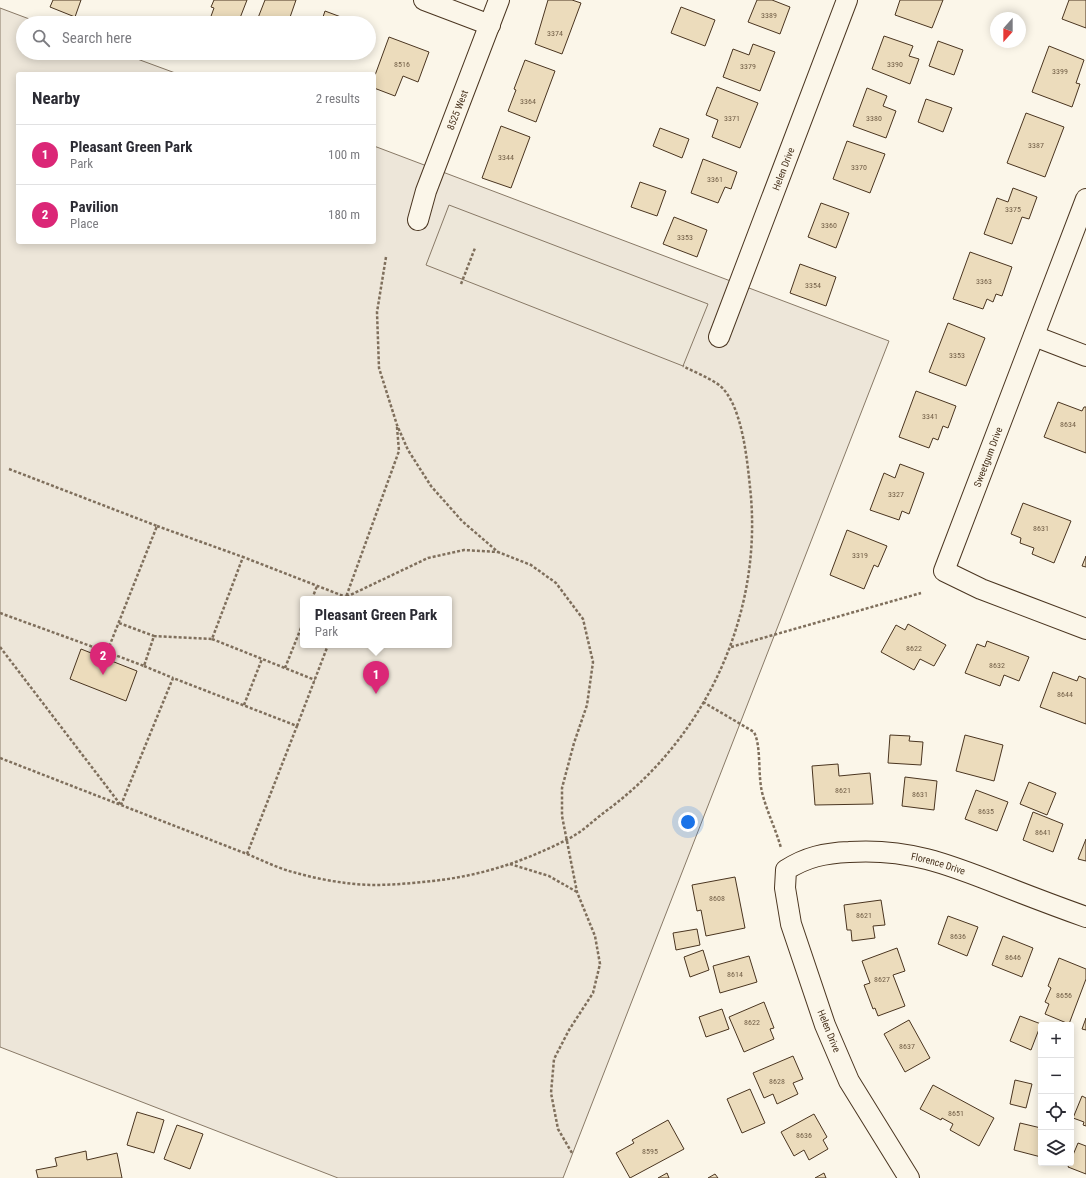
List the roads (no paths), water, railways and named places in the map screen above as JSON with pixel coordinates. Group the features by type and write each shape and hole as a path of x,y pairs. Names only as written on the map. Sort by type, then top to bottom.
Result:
{"street":[{"path":"424,0 490,25"},
{"name":"8525 West","path":"418,220 426,191 499,0"},
{"name":"Helen Drive","path":"719,336 847,0"},
{"name":"Sweetgum Drive","path":"1086,199 944,571 981,589 1086,629"},
{"path":"1034,336 1086,356"},
{"name":"Florence Drive","path":"786,870 808,857 834,852 871,850 906,853 941,862 1086,917"},
{"name":"Helen Drive","path":"786,870 785,888 790,924 825,1025 849,1081 909,1178"}],"place":[{"name":"Pavilion","path":"103,675"},
{"name":"Pleasant Green Park","path":"376,694"}]}
